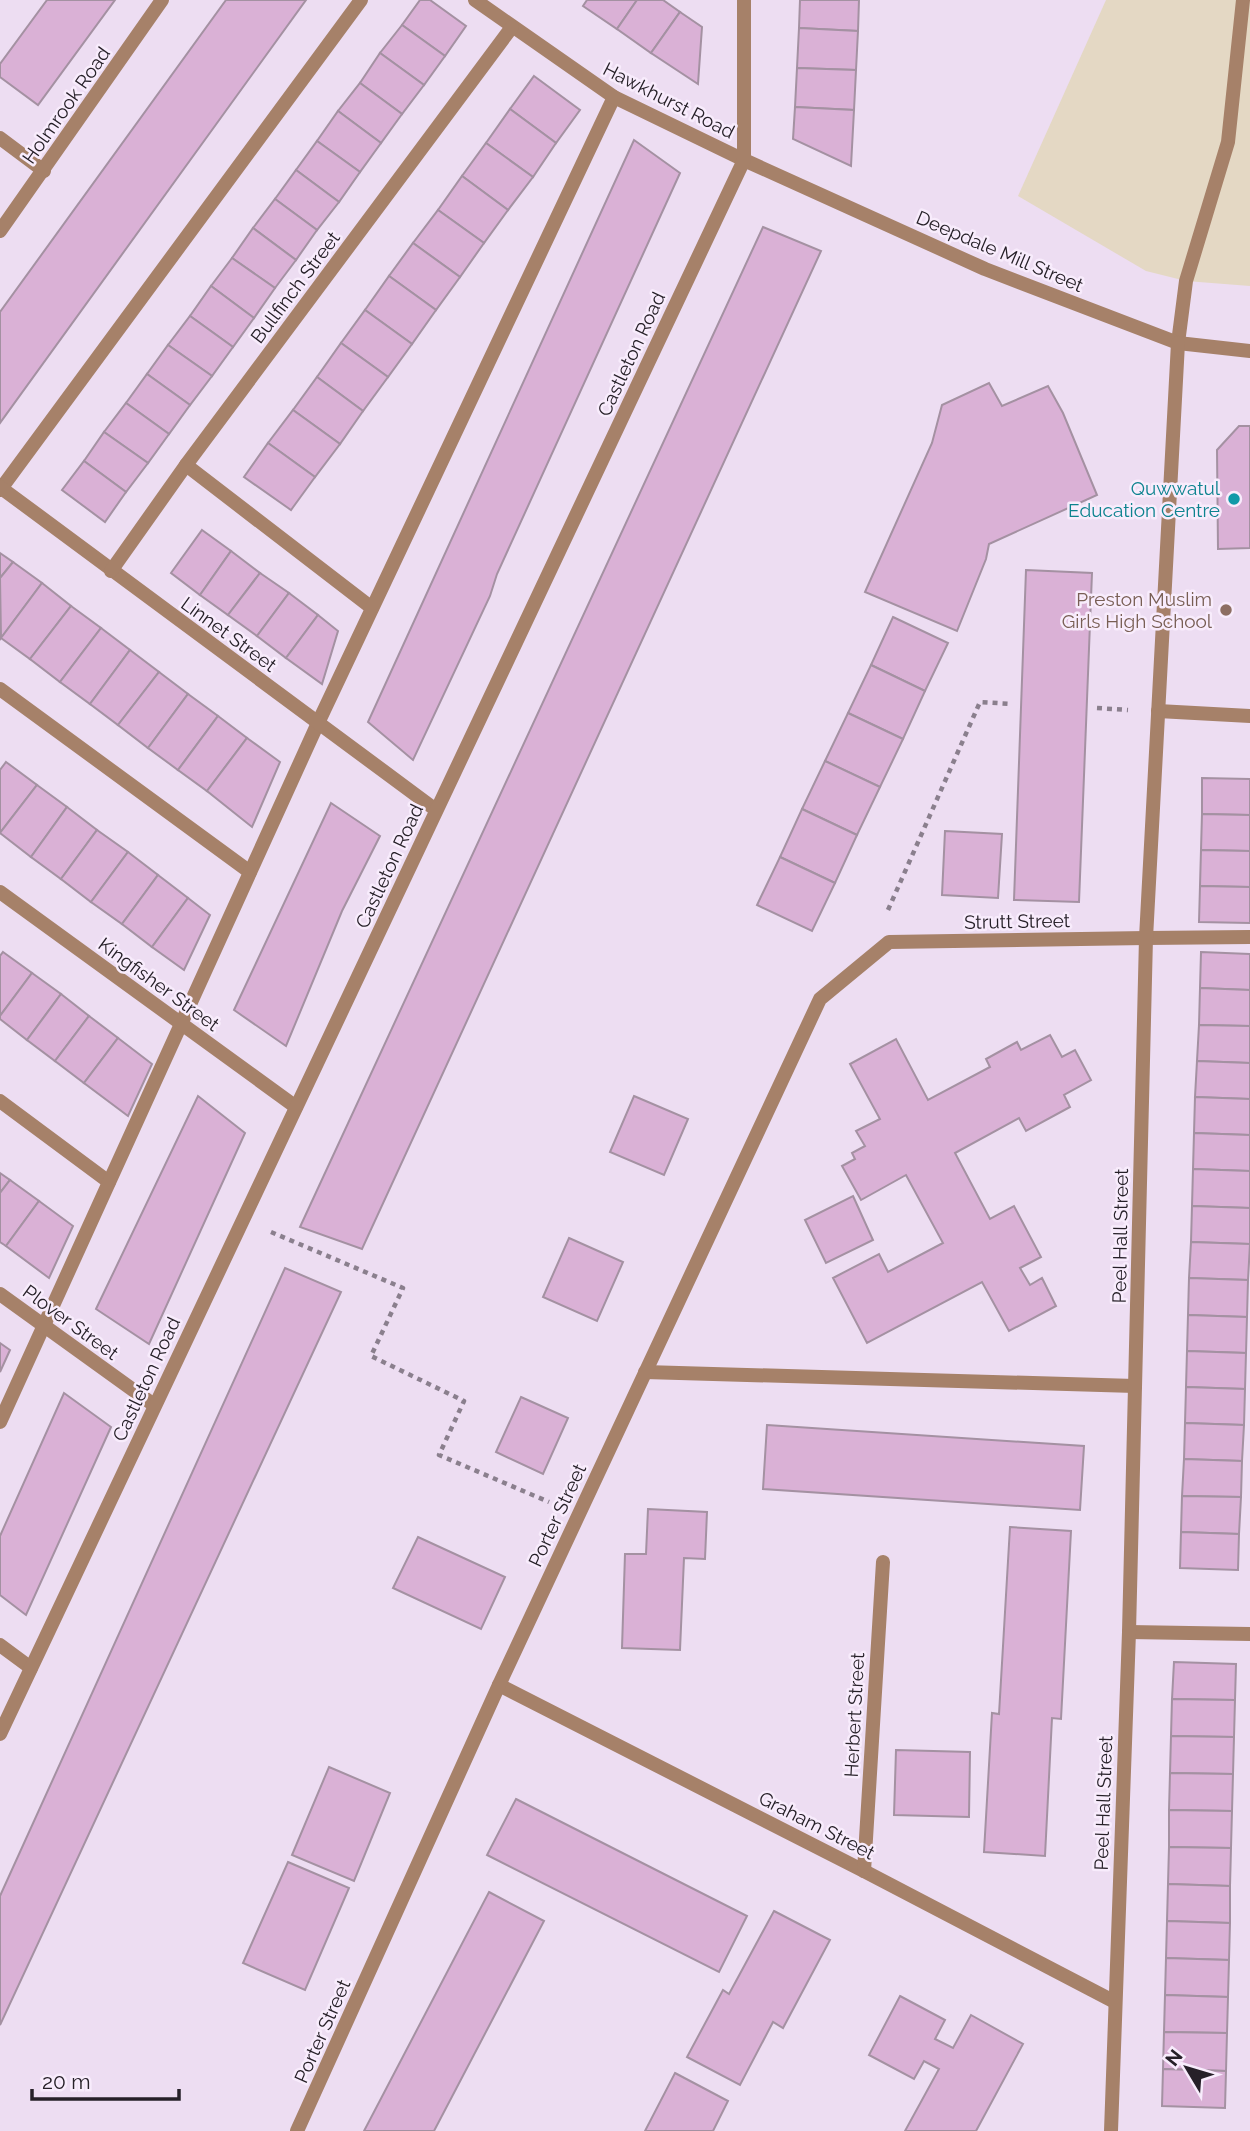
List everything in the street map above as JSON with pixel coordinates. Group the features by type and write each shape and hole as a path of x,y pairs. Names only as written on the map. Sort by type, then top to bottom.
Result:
{"street":[{"name":"Holmrook Road","path":"0,231 162,0"},
{"path":"0,488 361,0"},
{"name":"Hawkhurst Road","path":"475,0 614,97 744,160"},
{"name":"Castleton Road","path":"0,1734 744,160 744,0"},
{"name":"Peel Hall Street","path":"1111,2131 1129,1632 1146,938 1178,343 1186,281 1228,142 1243,0"},
{"name":"Bullfinch Street","path":"111,571 186,465 512,27"},
{"path":"0,1422 318,723 614,97"},
{"path":"0,138 44,171"},
{"name":"Deepdale Mill Street","path":"744,160 985,269 1178,343 1250,351"},
{"path":"186,465 372,608"},
{"name":"Linnet Street","path":"0,488 436,810"},
{"path":"0,688 250,872"},
{"path":"1157,711 1250,716"},
{"name":"Kingfisher Street","path":"0,892 296,1107"},
{"name":"Strutt Street","path":"889,942 1250,937"},
{"name":"Porter Street","path":"298,2131 499,1685 820,999 889,942"},
{"path":"0,1101 109,1182"},
{"name":"Plover Street","path":"0,1294 154,1405"},
{"path":"645,1372 1135,1386"},
{"name":"Herbert Street","path":"864,1871 883,1562"},
{"path":"1129,1632 1250,1634"},
{"path":"0,1645 31,1668"},
{"name":"Graham Street","path":"499,1685 1115,2002"}],"path":[{"path":"865,962 980,702 1012,704"},
{"path":"242,1220 404,1288 371,1356 464,1401 439,1455 579,1514"}],"shaded area":[{"path":"1106,0 1250,0 1250,286 1186,281 1146,271 1018,196"}],"building":[{"path":"47,0 115,0 38,105 0,77 0,64"},
{"path":"226,0 306,0 0,423 0,312"},
{"path":"420,0 430,0 466,26 445,56 402,25"},
{"path":"587,0 637,0 617,29 583,6"},
{"path":"637,0 663,0 680,12 651,53 617,29"},
{"path":"800,0 859,0 858,31 799,28"},
{"path":"680,12 702,27 698,84 651,53"},
{"path":"402,25 445,56 424,85 380,53"},
{"path":"799,28 858,31 856,70 797,68"},
{"path":"380,53 424,85 402,114 360,83"},
{"path":"797,68 856,70 854,110 795,107"},
{"path":"534,76 580,110 556,143 510,109"},
{"path":"360,83 402,114 381,143 338,111"},
{"path":"795,107 854,110 851,166 793,139"},
{"path":"510,109 556,143 533,177 486,143"},
{"path":"338,111 381,143 360,172 317,141"},
{"path":"634,140 680,173 497,574 490,596 413,760 368,722"},
{"path":"317,141 360,172 339,202 296,170"},
{"path":"486,143 533,177 508,210 462,176"},
{"path":"296,170 339,202 317,230 275,199"},
{"path":"462,176 508,210 484,243 438,210"},
{"path":"275,199 317,230 296,260 253,228"},
{"path":"438,210 484,243 460,277 413,243"},
{"path":"763,227 821,251 362,1249 300,1227"},
{"path":"253,228 296,260 275,288 232,258"},
{"path":"413,243 460,277 436,310 389,276"},
{"path":"232,258 275,288 254,318 211,286"},
{"path":"389,276 436,310 412,344 365,310"},
{"path":"211,286 254,318 233,347 190,316"},
{"path":"365,310 412,344 388,377 341,343"},
{"path":"190,316 233,347 212,376 168,345"},
{"path":"341,343 388,377 363,411 317,377"},
{"path":"168,345 212,376 190,405 147,374"},
{"path":"147,374 190,405 169,434 126,403"},
{"path":"317,377 363,411 340,444 293,410"},
{"path":"989,383 1002,406 1048,386 1063,413 1097,495 989,544 986,559 957,631 865,592 932,443 942,405"},
{"path":"126,403 169,434 148,463 104,432"},
{"path":"293,410 340,444 315,477 268,443"},
{"name":"Quwwatul Education Centre","path":"1239,426 1250,426 1250,548 1218,549 1217,450"},
{"path":"104,432 148,463 126,492 84,461"},
{"path":"268,443 315,477 291,510 244,477"},
{"path":"84,461 126,492 105,522 62,490"},
{"path":"202,530 231,551 200,595 171,573"},
{"path":"231,551 260,573 228,615 200,595"},
{"path":"0,553 13,562 0,578"},
{"path":"13,562 42,583 1,638 0,578"},
{"path":"1026,570 1092,573 1079,902 1014,900"},
{"path":"260,573 289,593 257,636 228,615"},
{"path":"42,583 71,606 30,659 1,638"},
{"path":"289,593 318,615 286,658 257,636"},
{"path":"71,606 101,628 60,682 30,659"},
{"path":"318,615 338,631 322,684 286,658"},
{"path":"893,617 948,643 925,691 871,665"},
{"path":"101,628 130,650 90,704 60,682"},
{"path":"130,650 159,672 118,725 90,704"},
{"path":"871,665 925,691 903,739 848,713"},
{"path":"159,672 188,694 148,748 118,725"},
{"path":"188,694 218,716 178,770 148,748"},
{"path":"848,713 903,739 880,787 825,761"},
{"path":"218,716 247,738 207,791 178,770"},
{"path":"247,738 280,762 252,827 207,791"},
{"path":"825,761 880,787 857,835 802,809"},
{"path":"6,762 37,785 0,833 0,770"},
{"path":"1202,778 1250,779 1250,815 1202,814"},
{"path":"37,785 67,807 31,857 0,833"},
{"path":"331,803 380,836 342,911 286,1046 234,1010"},
{"path":"67,807 97,830 61,879 31,857"},
{"path":"802,809 857,835 835,883 780,857"},
{"path":"1202,814 1250,815 1250,851 1201,850"},
{"path":"97,830 128,852 91,902 61,879"},
{"path":"945,831 1002,834 998,898 942,895"},
{"path":"1201,850 1250,851 1250,887 1200,886"},
{"path":"128,852 158,875 122,924 91,902"},
{"path":"780,857 835,883 812,931 757,905"},
{"path":"158,875 188,898 152,947 122,924"},
{"path":"1200,886 1250,887 1250,923 1199,922"},
{"path":"188,898 210,915 184,970 152,947"},
{"path":"3,952 32,973 0,1016 0,956"},
{"path":"1201,952 1250,954 1250,990 1200,988"},
{"path":"32,973 61,994 27,1040 0,1019 0,1016"},
{"path":"1200,988 1250,990 1250,1026 1199,1025"},
{"path":"61,994 89,1016 55,1061 27,1040"},
{"path":"89,1016 118,1038 84,1083 55,1061"},
{"path":"1199,1025 1250,1026 1250,1063 1197,1061"},
{"path":"1050,1035 1062,1057 1075,1050 1091,1080 1064,1095 1070,1107 1026,1131 1019,1118 955,1153 990,1219 1014,1206 1041,1257 1020,1268 1030,1285 1042,1278 1056,1306 1009,1331 982,1282 867,1343 833,1278 879,1254 888,1272 943,1243 906,1175 861,1200 842,1166 855,1159 852,1153 865,1146 856,1131 880,1119 850,1064 896,1039 928,1100 990,1067 986,1059 1017,1042 1021,1050"},
{"path":"118,1038 152,1064 128,1116 84,1083"},
{"path":"1197,1061 1250,1063 1250,1099 1195,1097"},
{"path":"198,1096 245,1133 149,1344 96,1309"},
{"path":"634,1096 688,1119 664,1175 610,1152"},
{"path":"1195,1097 1250,1099 1250,1135 1194,1133"},
{"path":"1194,1133 1250,1135 1250,1171 1193,1169"},
{"path":"1193,1169 1250,1171 1250,1208 1192,1206"},
{"path":"0,1173 10,1180 0,1193"},
{"path":"10,1180 39,1201 6,1246 0,1242 0,1193"},
{"path":"853,1196 873,1240 826,1263 805,1220"},
{"path":"39,1201 73,1226 49,1278 6,1246"},
{"path":"1192,1206 1250,1208 1250,1244 1191,1242"},
{"path":"569,1238 623,1262 597,1321 543,1297"},
{"path":"1191,1242 1250,1244 1248,1280 1189,1278"},
{"path":"285,1268 341,1292 0,2025 0,1896"},
{"path":"1189,1278 1248,1280 1247,1317 1188,1315"},
{"path":"1188,1315 1247,1317 1246,1353 1187,1351"},
{"path":"0,1343 10,1350 0,1372"},
{"path":"1187,1351 1246,1353 1245,1389 1186,1387"},
{"path":"1186,1387 1245,1389 1244,1425 1185,1423"},
{"path":"64,1393 111,1427 26,1615 0,1595 0,1536"},
{"path":"521,1397 568,1418 543,1474 496,1452"},
{"path":"1185,1423 1244,1425 1242,1461 1184,1459"},
{"path":"767,1425 1084,1446 1080,1510 763,1489"},
{"path":"1184,1459 1242,1461 1241,1497 1182,1496"},
{"path":"1182,1496 1241,1497 1239,1534 1181,1532"},
{"path":"648,1509 707,1512 705,1559 684,1558 680,1650 622,1648 625,1554 646,1554"},
{"path":"1010,1527 1071,1531 1061,1719 1052,1718 1045,1856 984,1852 992,1713 999,1714"},
{"path":"1181,1532 1239,1534 1238,1570 1180,1568"},
{"path":"418,1537 505,1577 481,1629 393,1588"},
{"path":"1174,1662 1236,1664 1235,1700 1172,1699"},
{"path":"1172,1699 1235,1700 1234,1737 1171,1736"},
{"path":"1171,1736 1234,1737 1233,1774 1170,1773"},
{"path":"896,1750 970,1752 969,1817 894,1815"},
{"path":"329,1767 390,1793 354,1881 292,1855"},
{"path":"1170,1773 1233,1774 1232,1811 1169,1810"},
{"path":"516,1799 747,1916 719,1972 487,1855"},
{"path":"1169,1810 1232,1811 1231,1848 1169,1847"},
{"path":"1169,1847 1231,1848 1230,1886 1168,1884"},
{"path":"288,1862 349,1888 305,1990 243,1963"},
{"path":"1168,1884 1230,1886 1230,1923 1167,1921"},
{"path":"489,1892 544,1921 434,2131 364,2131"},
{"path":"774,1911 830,1940 783,2028 773,2022 740,2085 687,2057 723,1990 729,1994"},
{"path":"1167,1921 1230,1923 1229,1960 1166,1958"},
{"path":"1166,1958 1229,1960 1228,1997 1165,1995"},
{"path":"1165,1995 1228,1997 1227,2033 1164,2032"},
{"path":"900,1996 945,2020 935,2039 953,2048 971,2015 1023,2044 976,2131 905,2131 939,2069 924,2061 914,2079 869,2055"},
{"path":"1164,2032 1227,2033 1226,2071 1163,2069"},
{"path":"1163,2069 1226,2071 1225,2108 1162,2106"},
{"path":"675,2073 728,2101 713,2131 645,2131"}],"place":[{"name":"Quwwatul Education Centre","path":"1234,499"},
{"name":"Preston Muslim Girls High School","path":"1226,610"}]}
